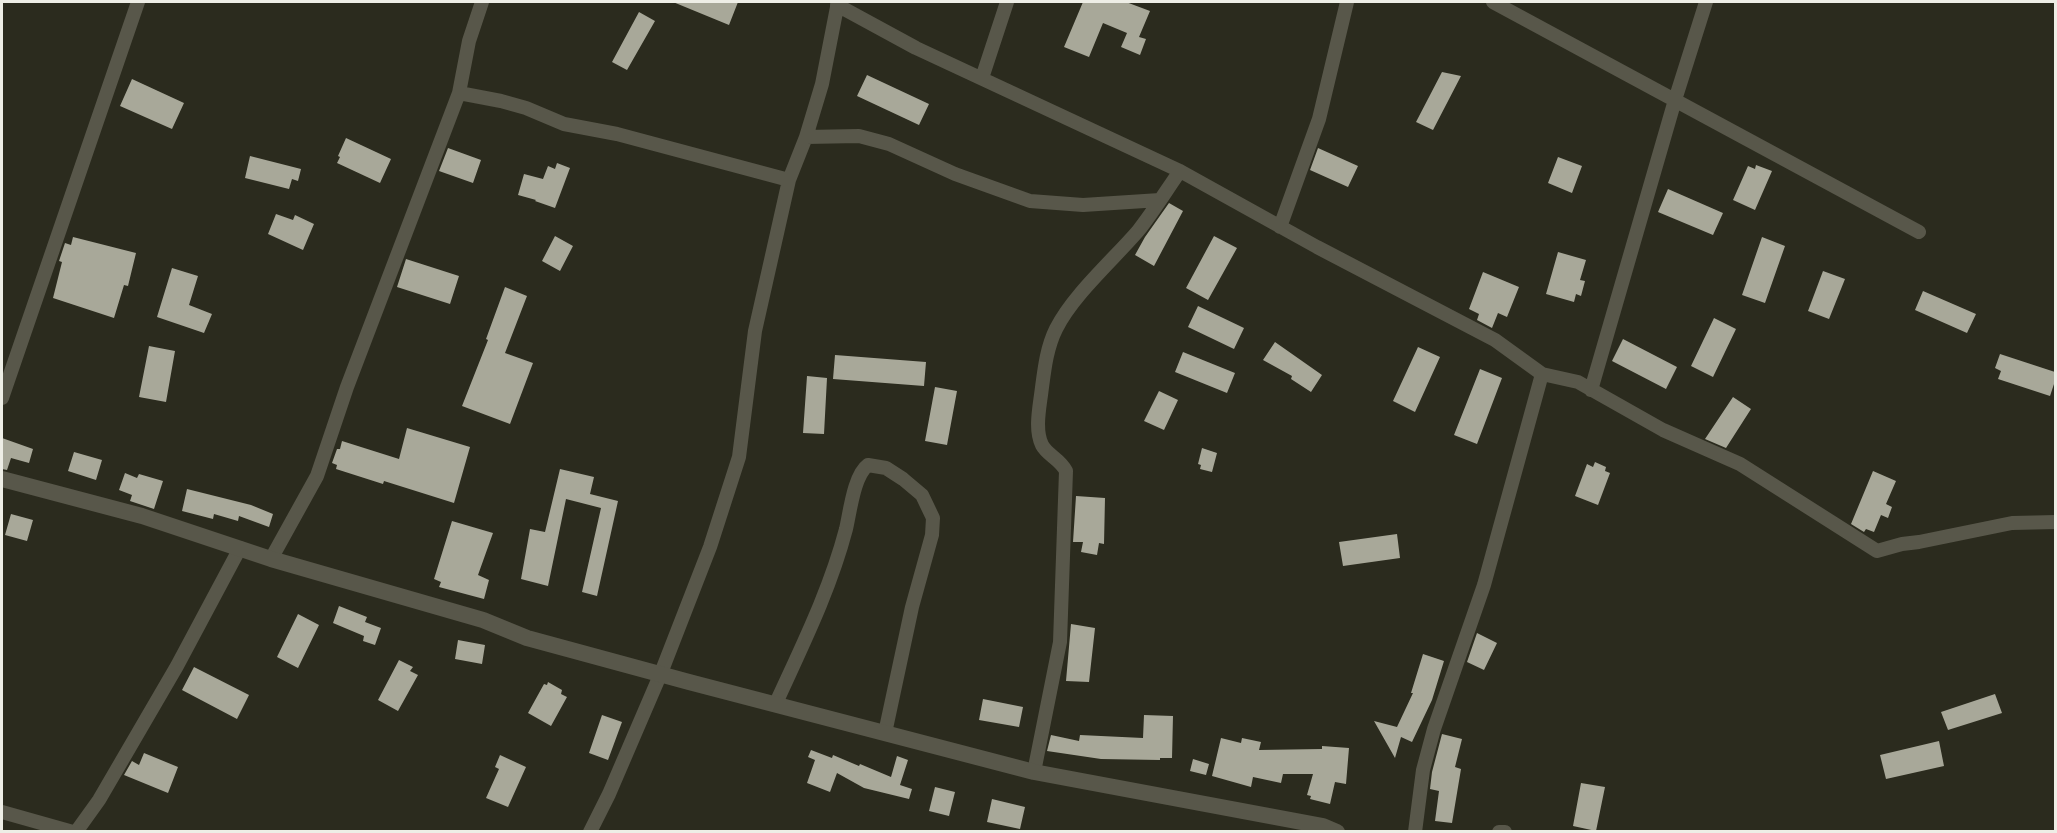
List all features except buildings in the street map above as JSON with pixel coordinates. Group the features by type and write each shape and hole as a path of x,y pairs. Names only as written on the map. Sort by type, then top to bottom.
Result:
{"street":[{"path":"2,398 138,2"},
{"path":"271,559 317,476 347,387 459,93 469,41 482,2"},
{"path":"982,78 1006,2"},
{"path":"1280,227 1319,119 1347,2"},
{"path":"1493,2 1919,232"},
{"path":"1591,390 1675,100 1706,2"},
{"path":"590,831 609,794 660,673 710,547 739,458 755,331 789,180 806,137 822,84 837,3 916,48 1180,171 1280,227 1495,340 1542,374 1578,382 1663,430 1740,464 1877,551 2012,523 2055,522"},
{"path":"459,93 526,108 564,124 617,134 789,180"},
{"path":"806,137 859,136 890,144 956,174 1030,201 1083,205 1160,200"},
{"path":"1034,772 1060,642 1066,471 1057,458 1042,445 1039,433 1047,352 1056,328 1073,304 1138,230 1180,171"},
{"path":"1415,831 1423,770 1434,729 1484,585 1542,374"},
{"path":"776,703 819,612 843,540 860,473 868,465 886,468 922,495 933,518 932,535 912,608 885,733"},
{"path":"2,479 142,516 271,559 472,617 527,638 885,733 1034,772 1323,826 1337,831"},
{"path":"2,812 74,831 99,800 177,666 240,548"},
{"path":"1499,831 1505,831"}]}
